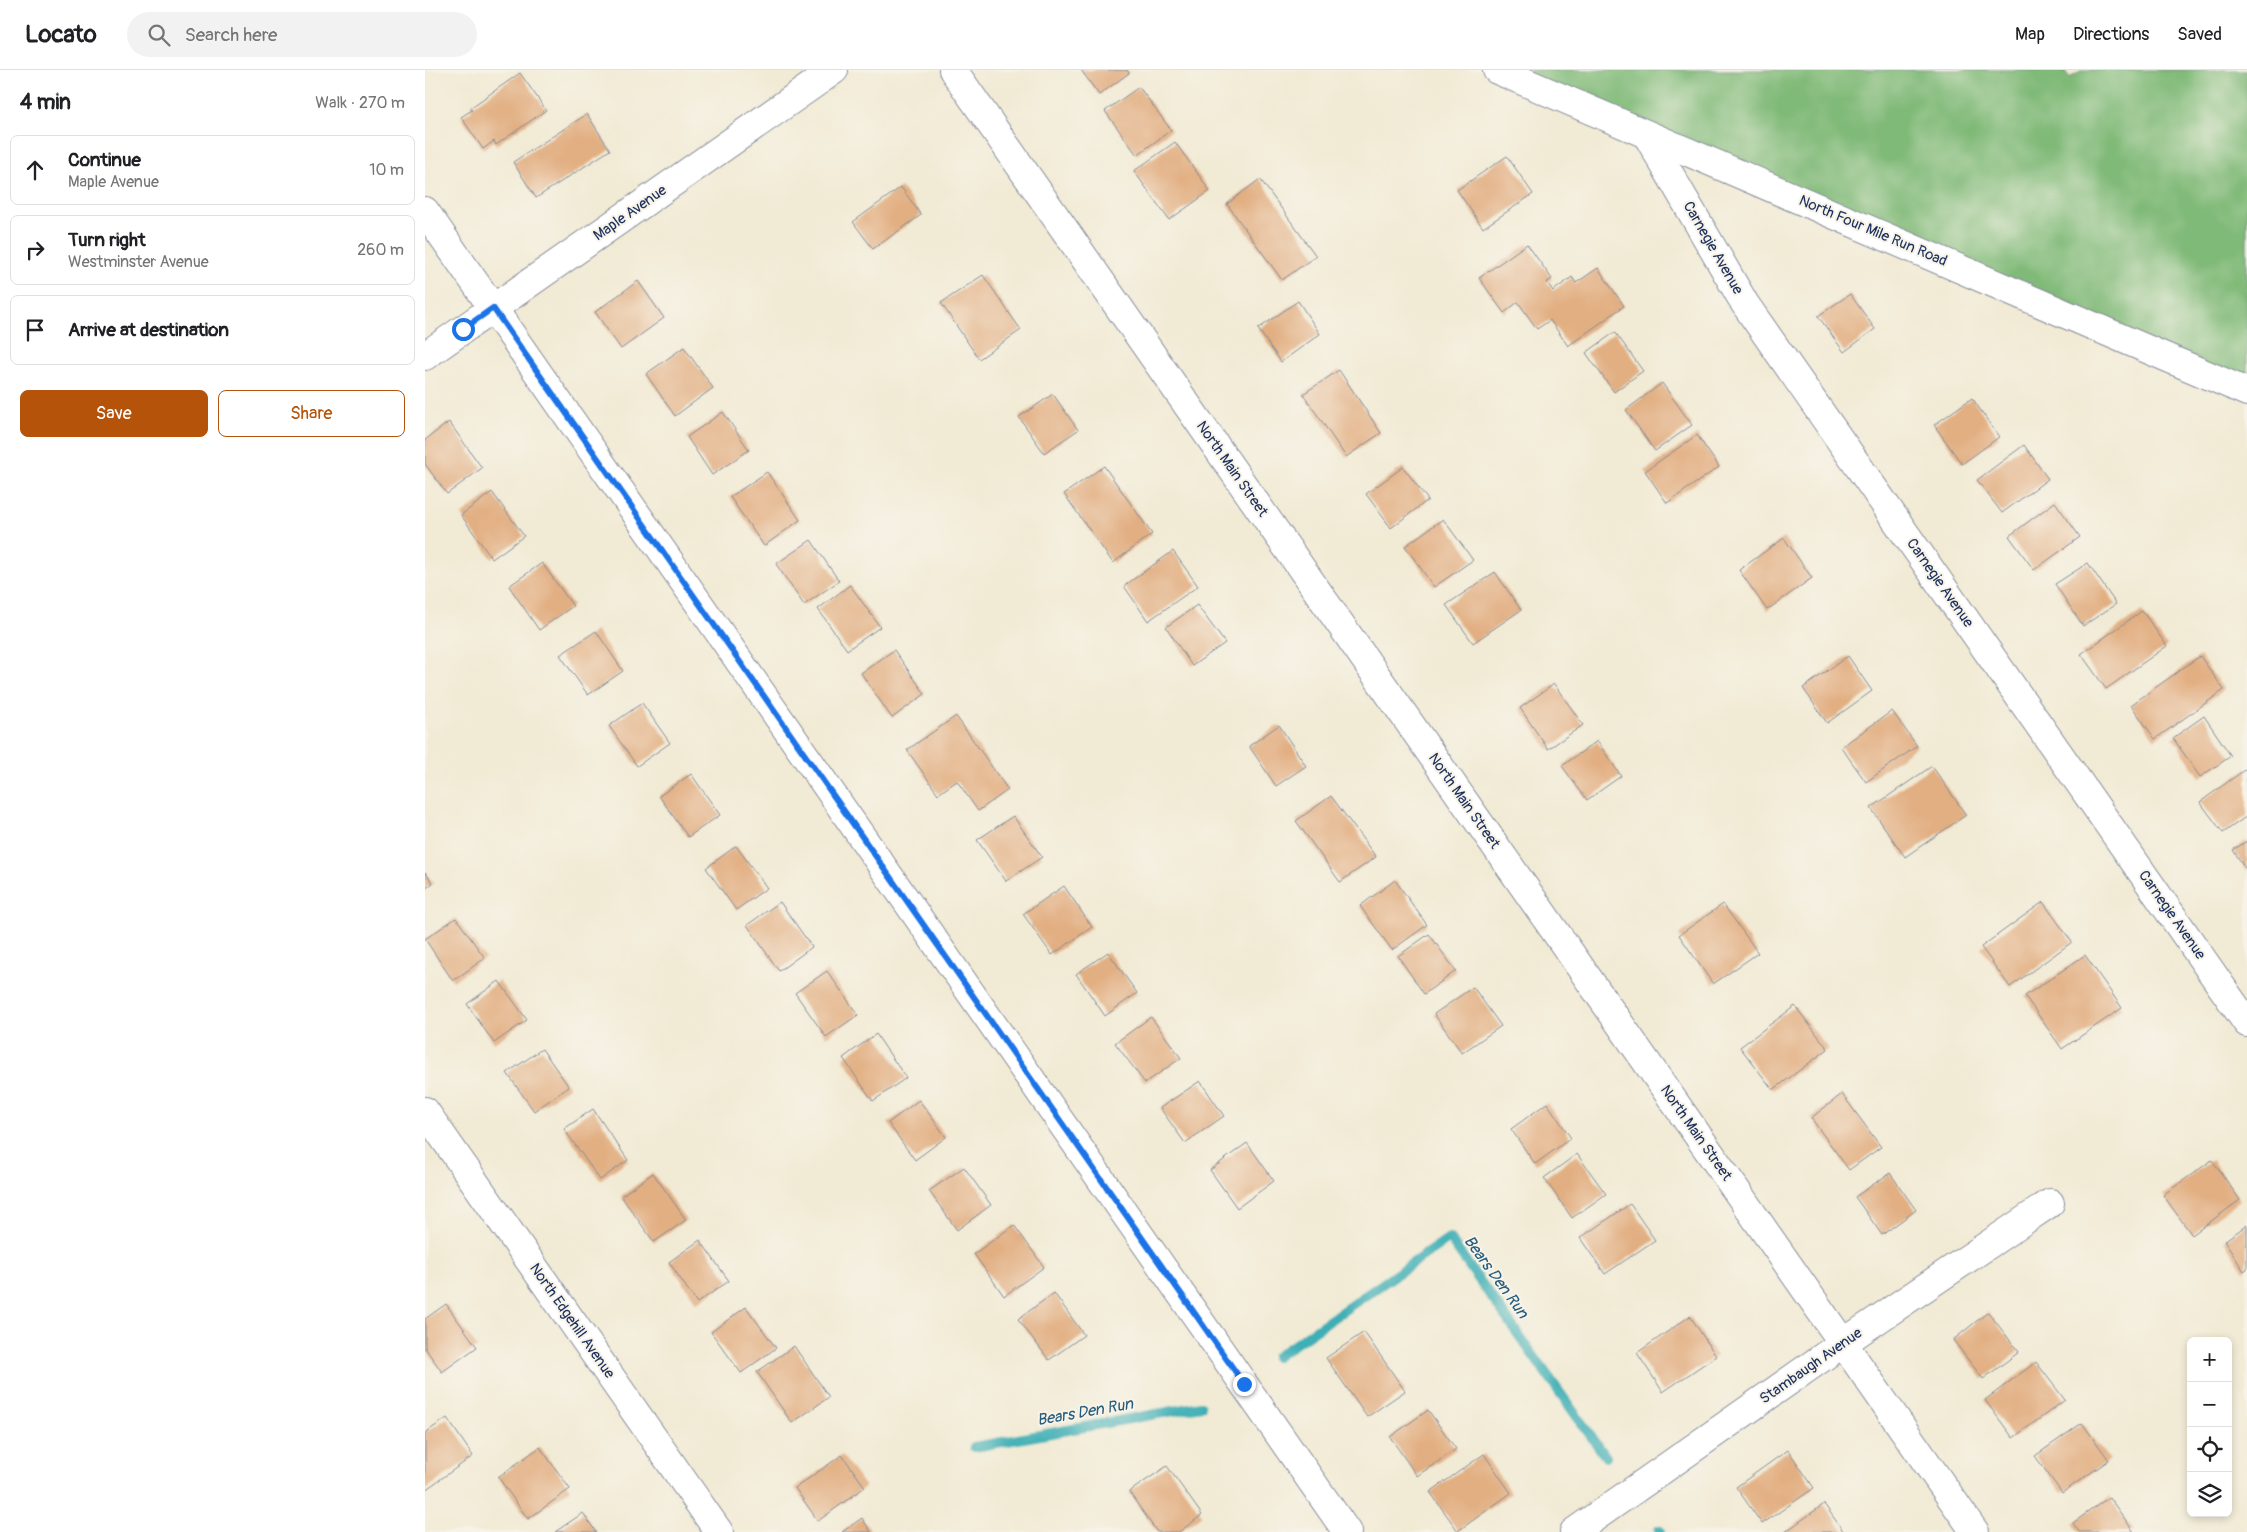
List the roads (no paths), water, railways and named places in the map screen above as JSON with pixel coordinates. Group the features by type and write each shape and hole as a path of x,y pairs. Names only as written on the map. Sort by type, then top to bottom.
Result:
{"street":[{"name":"Maple Avenue","path":"425,356 834,70"},
{"name":"North Main Street","path":"953,70 1975,1532"},
{"name":"North Four Mile Run Road","path":"1497,70 2247,392"},
{"name":"Carnegie Avenue","path":"1647,135 1745,304 2247,1022"},
{"path":"425,211 1347,1532"},
{"name":"North Edgehill Avenue","path":"425,1111 719,1532"},
{"name":"Stambaugh Avenue","path":"1574,1532 1843,1343 2050,1203"}],"waterway":[{"name":"Bears Den Run","path":"1276,1357 1449,1238 1606,1457"},
{"name":"Bears Den Run","path":"974,1447 1201,1406"}]}
